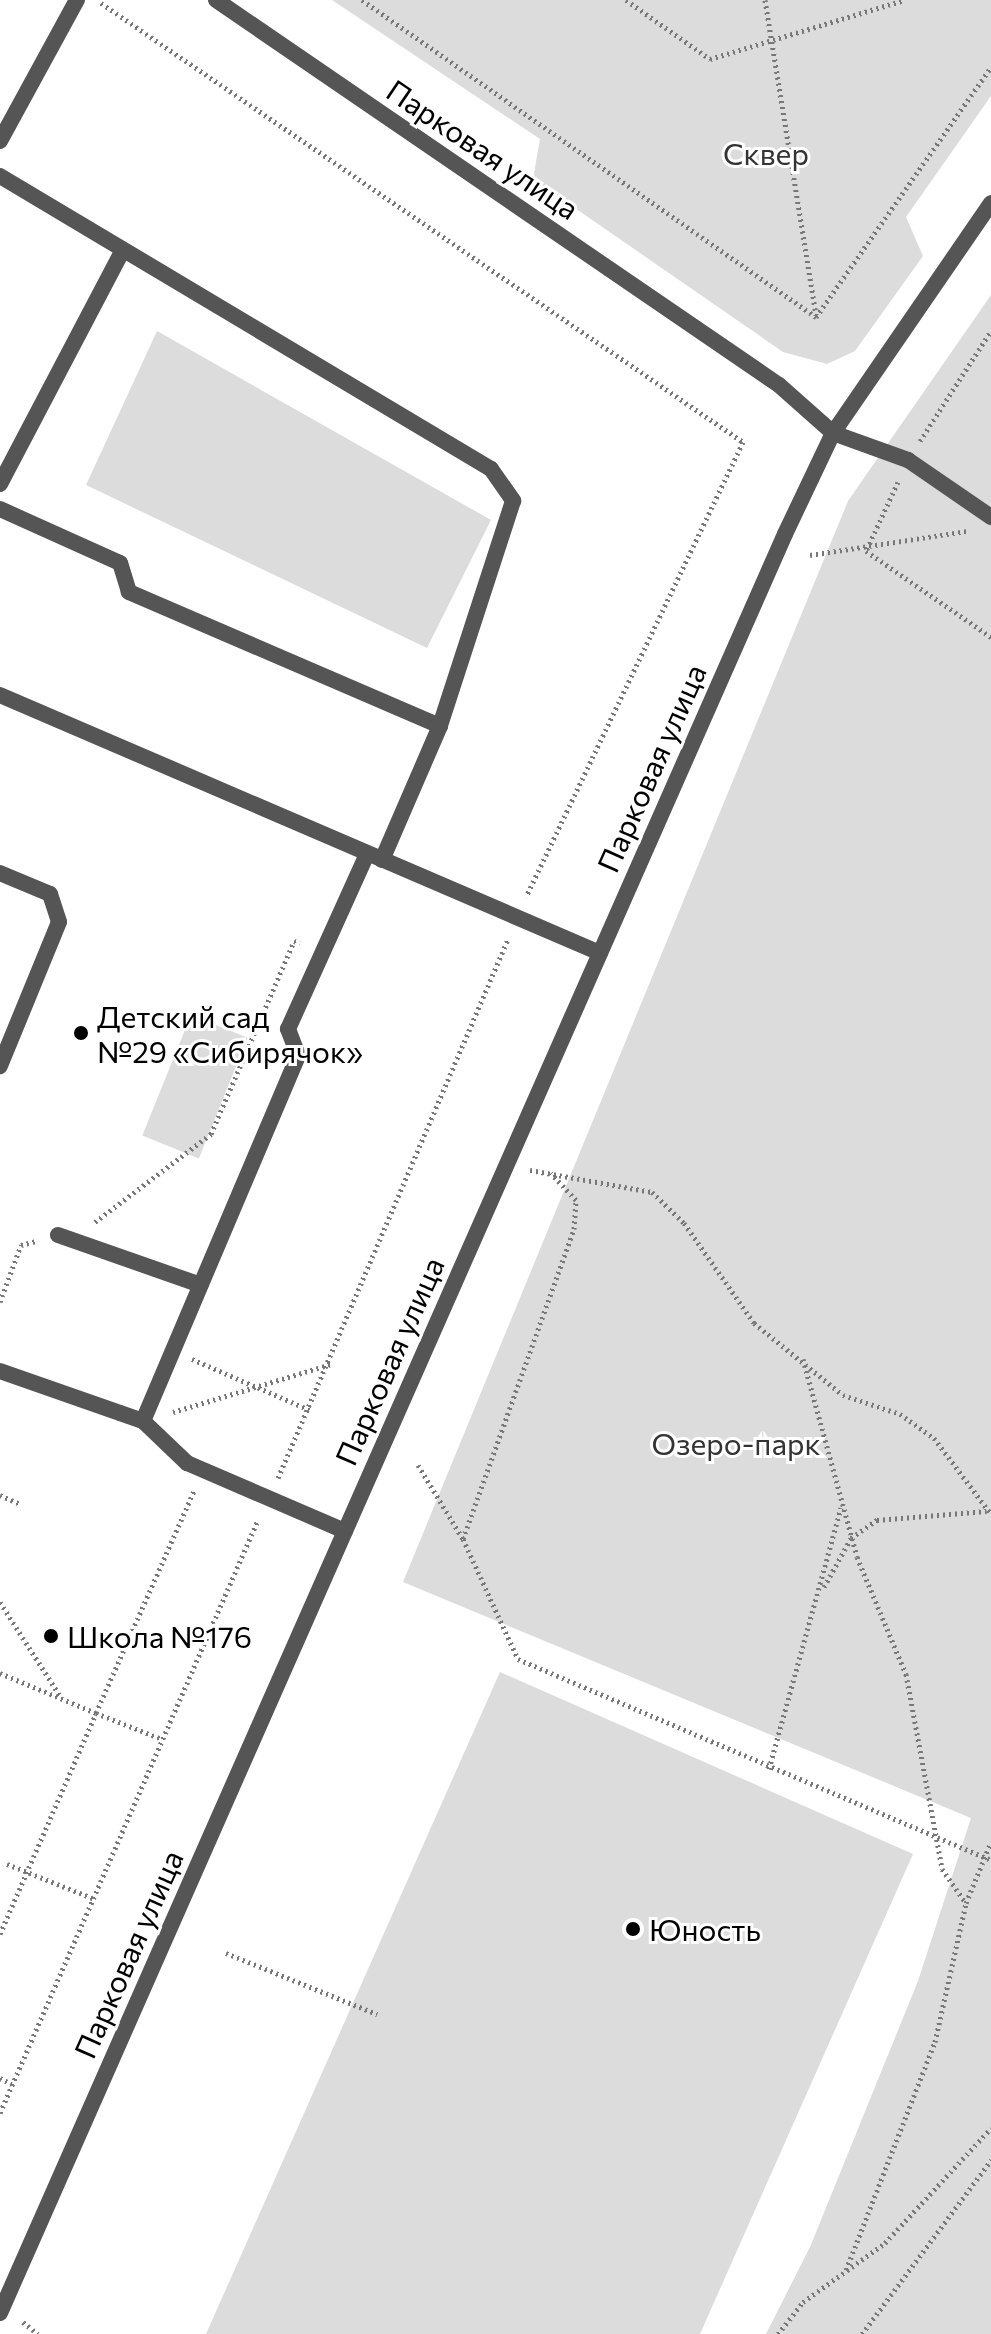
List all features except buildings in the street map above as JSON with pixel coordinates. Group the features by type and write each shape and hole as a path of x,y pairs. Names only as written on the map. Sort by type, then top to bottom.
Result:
{"street":[{"path":"0,141 77,0"},
{"name":"Парковая улица","path":"216,0 779,385 833,433"},
{"path":"0,176 506,484 512,519 440,726 323,953 288,1029 298,1055 143,1421"},
{"name":"Парковая улица","path":"0,2313 505,1167 833,433 991,203"},
{"path":"0,484 123,250"},
{"path":"833,433 908,460 991,517"},
{"path":"0,509 120,563 129,592 440,726"},
{"path":"0,695 600,953"},
{"path":"0,873 50,894 59,922 0,1066"},
{"path":"58,1235 201,1285"},
{"path":"0,1371 143,1421 187,1463 345,1531"}],"path":[{"path":"0,2113 268,1498 312,1411 517,917 743,442 97,0"},
{"path":"362,0 816,317"},
{"path":"626,0 710,59 904,0"},
{"path":"765,0 816,317"},
{"path":"816,317 991,67"},
{"path":"810,555 866,551 975,529"},
{"path":"866,551 991,637"},
{"path":"0,1302 21,1245 94,1223 211,1134 294,941 323,953"},
{"path":"505,1167 551,1172 652,1192 684,1223 754,1323 803,1358 843,1395 900,1414 934,1438 989,1512"},
{"path":"463,1539 574,1229 576,1200 551,1172"},
{"path":"173,1351 312,1411"},
{"path":"803,1358 851,1538 906,1674 942,1869 966,1903"},
{"path":"143,1421 332,1364"},
{"path":"418,1465 463,1539 518,1659 769,1769 991,1860"},
{"path":"0,1934 203,1469"},
{"path":"0,1495 20,1504"},
{"path":"769,1769 842,1504"},
{"path":"819,1595 851,1538 877,1520 989,1512"},
{"path":"0,1602 61,1696"},
{"path":"0,1673 162,1739"},
{"path":"846,2270 935,2042 966,1930 966,1903 991,1842"},
{"path":"7,1864 95,1899"},
{"path":"226,1953 377,2014"},
{"path":"0,2078 12,2084"},
{"path":"778,2334 803,2302 885,2243 991,2128"},
{"path":"862,2334 991,2160"}],"green space":[{"name":"Сквер","path":"332,0 991,0 991,96 906,217 923,256 855,351 827,364 783,352 533,179 540,139"},
{"name":"Озеро-парк","path":"991,295 991,2334 766,2334 810,2247 918,1981 971,1818 403,1582 848,501"},
{"path":"157,331 491,520 427,648 86,485"},
{"path":"191,1015 248,1038 199,1158 142,1136"},
{"name":"Юность","path":"500,1672 913,1854 700,2334 206,2334"}],"place":[{"name":"Детский сад №29 «Сибирячок»","path":"81,1033"},
{"name":"Школа №176","path":"51,1636"},
{"name":"Юность","path":"633,1929"}]}
